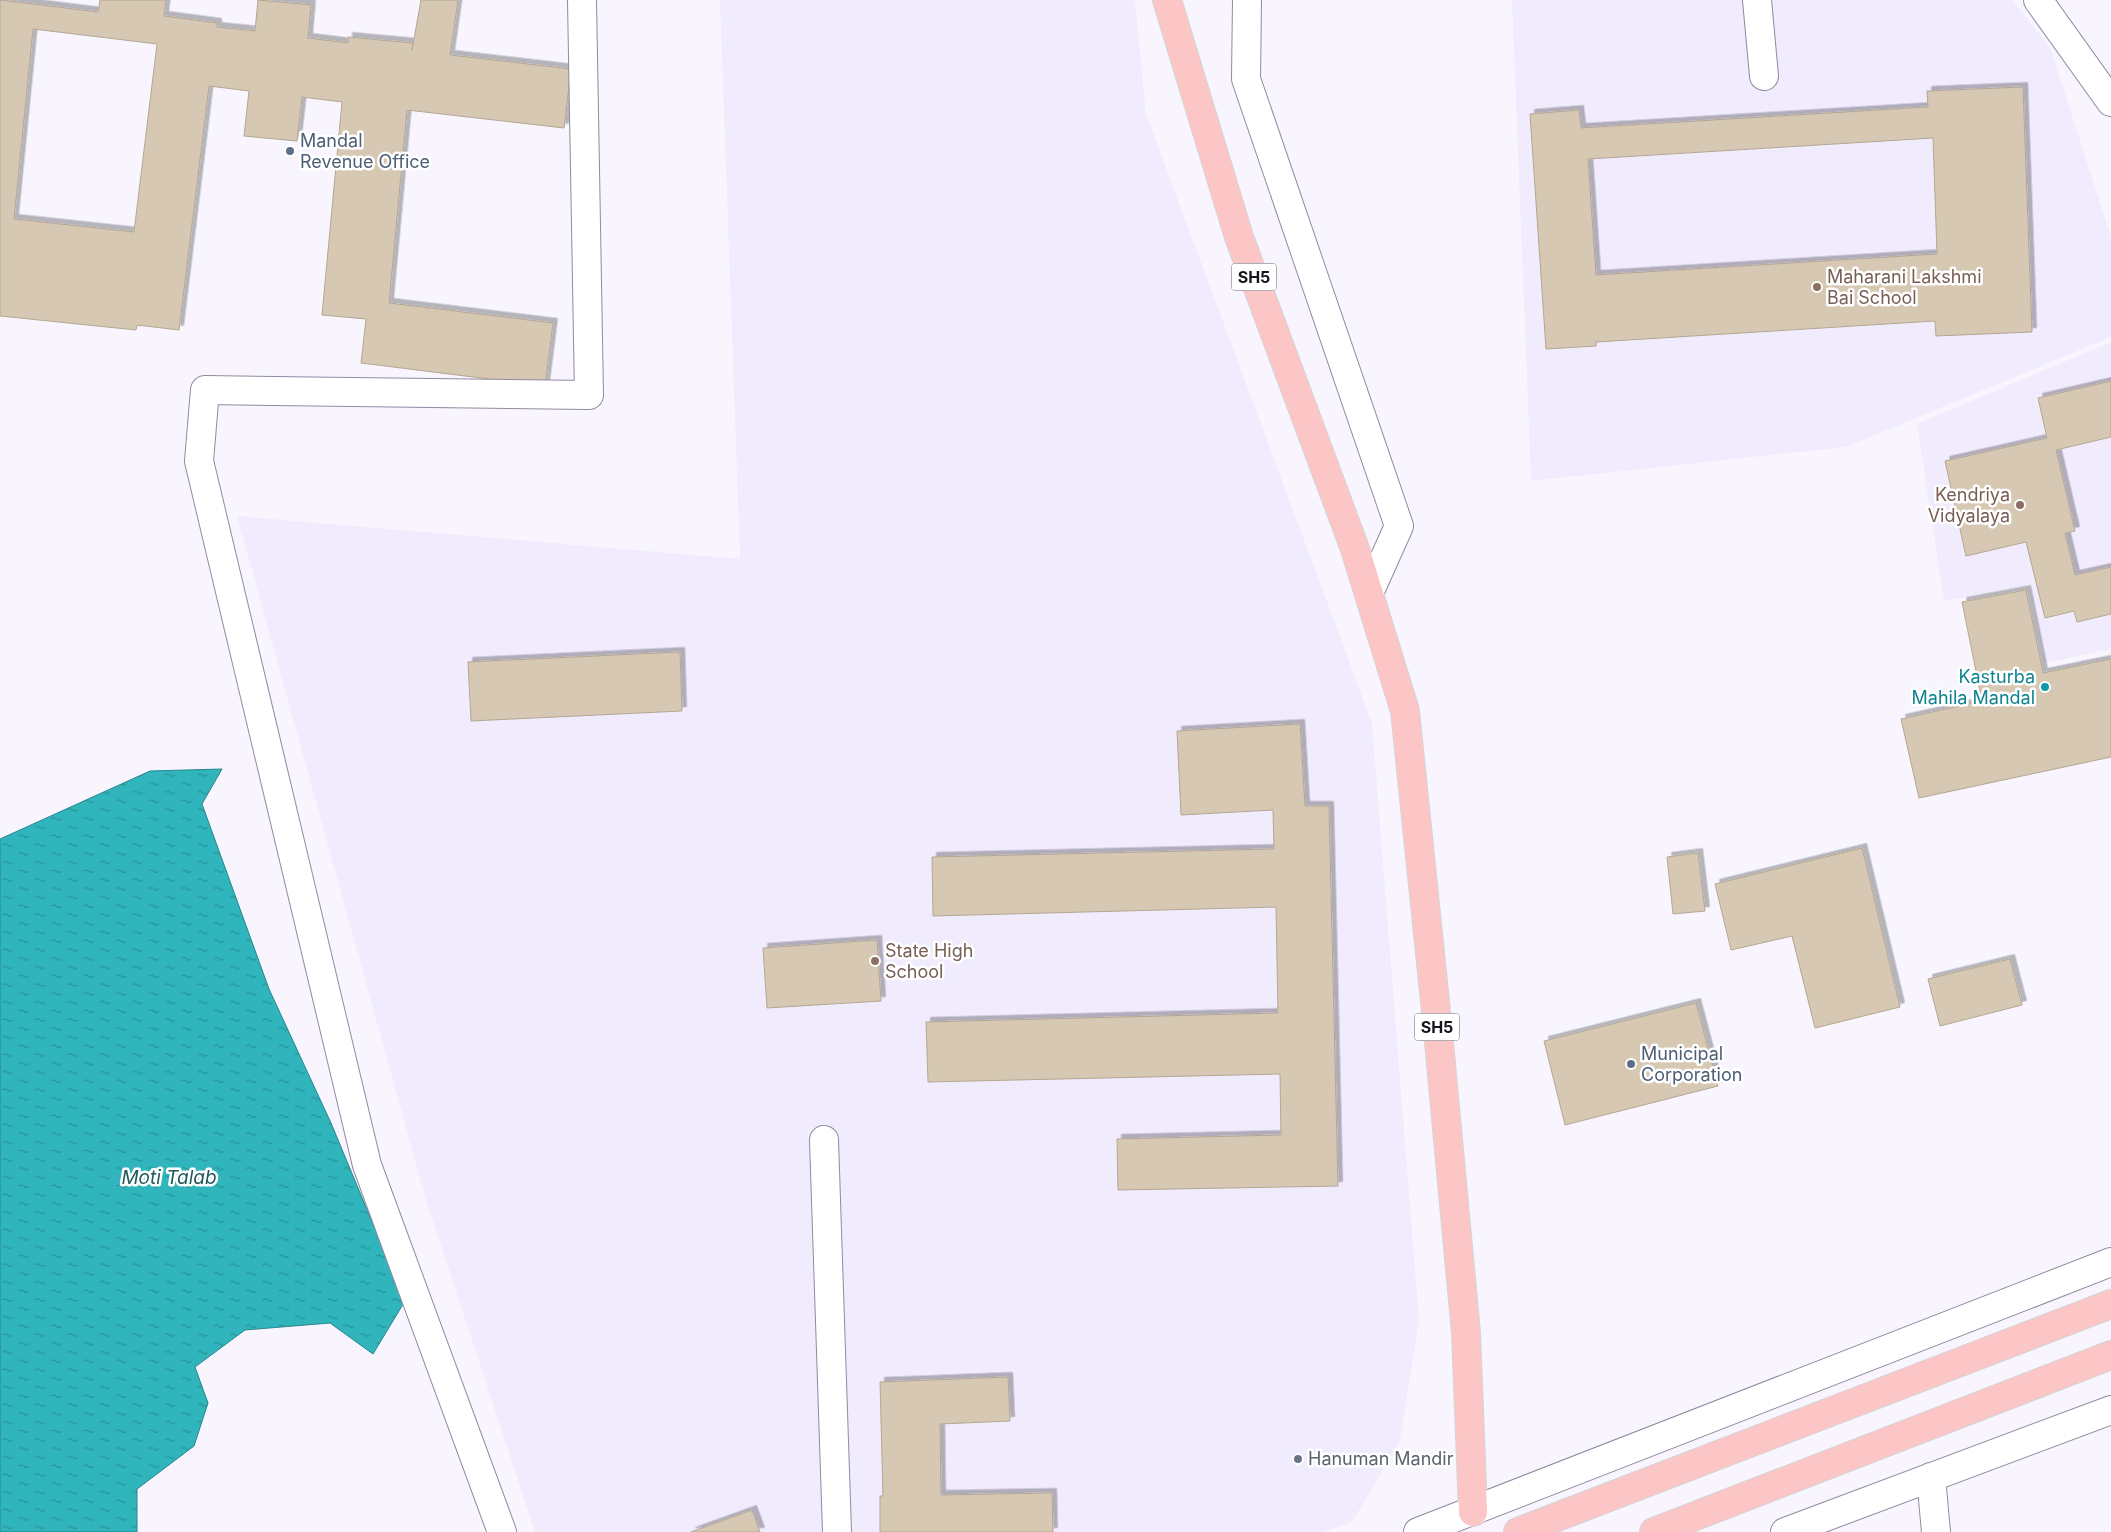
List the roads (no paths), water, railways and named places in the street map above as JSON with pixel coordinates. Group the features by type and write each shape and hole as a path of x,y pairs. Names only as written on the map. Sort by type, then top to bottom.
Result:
{"main road":[{"name":"SH5","path":"1167,0 1239,237 1355,549 1405,711 1438,1031 1466,1333 1474,1522"},
{"path":"1518,1532 2111,1304"},
{"path":"1654,1532 2111,1355"}],"street":[{"path":"502,1532 367,1165 199,461 205,390 589,395 582,0"},
{"path":"1246,0 1246,79 1399,526 1369,593"},
{"path":"1757,0 1764,76"},
{"path":"2038,0 2111,102"},
{"path":"824,1140 837,1532"},
{"path":"1418,1532 1474,1522 2111,1262"},
{"path":"1785,1532 2111,1410"},
{"path":"1931,1477 1936,1532"}],"water":[{"name":"Moti Talab","path":"222,769 202,804 269,989 331,1123 405,1301 373,1354 330,1323 245,1330 195,1367 208,1403 194,1446 137,1489 137,1532 0,1532 0,839 150,771"}],"place":[{"name":"Mandal Revenue Office","path":"290,151"},
{"name":"Maharani Lakshmi Bai School","path":"1817,287"},
{"name":"Kendriya Vidyalaya","path":"2020,505"},
{"name":"Kasturba Mahila Mandal","path":"2045,687"},
{"name":"State High School","path":"875,961"},
{"name":"Municipal Corporation","path":"1631,1064"},
{"name":"Hanuman Mandir","path":"1298,1459"}]}
